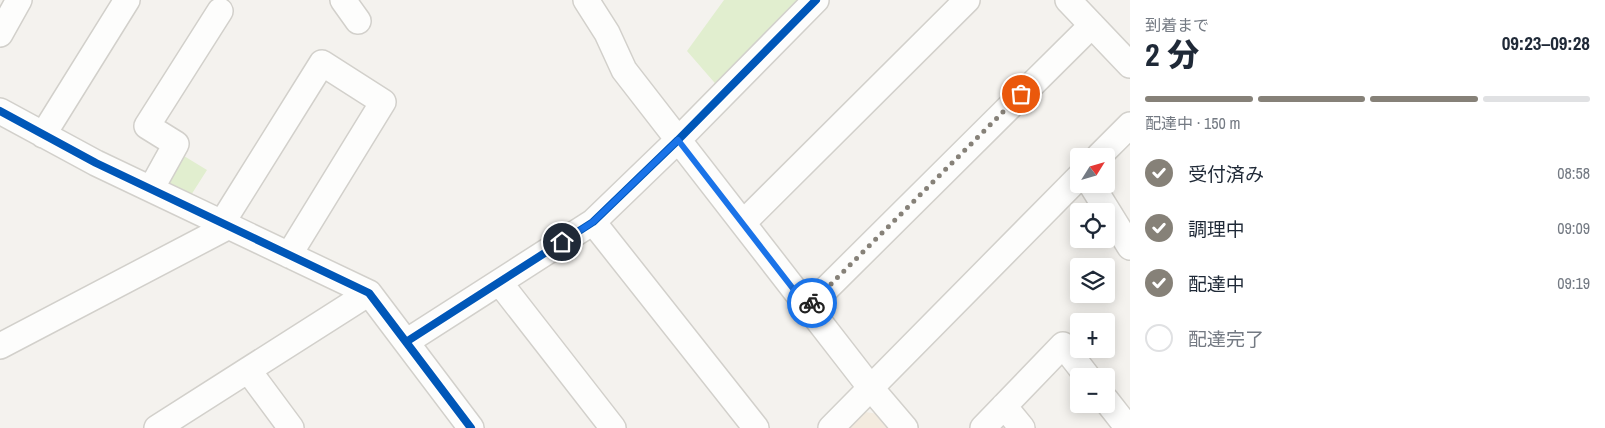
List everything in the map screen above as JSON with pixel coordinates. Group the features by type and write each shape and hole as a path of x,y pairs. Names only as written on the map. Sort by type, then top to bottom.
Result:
{"street":[{"path":"0,34 19,0"},
{"path":"43,135 127,0"},
{"path":"343,0 358,21"},
{"path":"586,0 607,32 624,70 870,387 905,428"},
{"path":"406,342 593,222 678,140 816,0"},
{"path":"743,223 968,0"},
{"path":"1068,0 1130,65"},
{"path":"151,189 176,144 147,126 220,11"},
{"path":"808,308 1092,25"},
{"path":"0,346 226,225 322,63 383,102 289,254"},
{"path":"0,111 96,164 369,293 471,428"},
{"path":"1107,148 1130,125"},
{"path":"831,428 1070,186"},
{"path":"1097,193 1130,247"},
{"path":"593,222 756,428"},
{"path":"500,283 613,428"},
{"path":"157,428 369,293"},
{"path":"983,428 1063,345 1081,368"},
{"path":"248,370 291,428"},
{"path":"1004,406 1022,428"},
{"path":"1115,411 1128,428"}],"shaded area":[{"path":"865,412 879,414 890,428 849,428"}],"green space":[{"path":"724,0 808,0 720,89 687,51"},
{"path":"184,156 207,170 186,203 170,195 168,182"}],"cycle path":[{"path":"406,342 593,222 678,140 816,0"},
{"path":"0,111 96,163 369,293 471,428"}],"way so far":[{"path":"812,303 1021,94"}],"route":[{"path":"562,242 593,222 678,140 808,308 812,303"}]}
